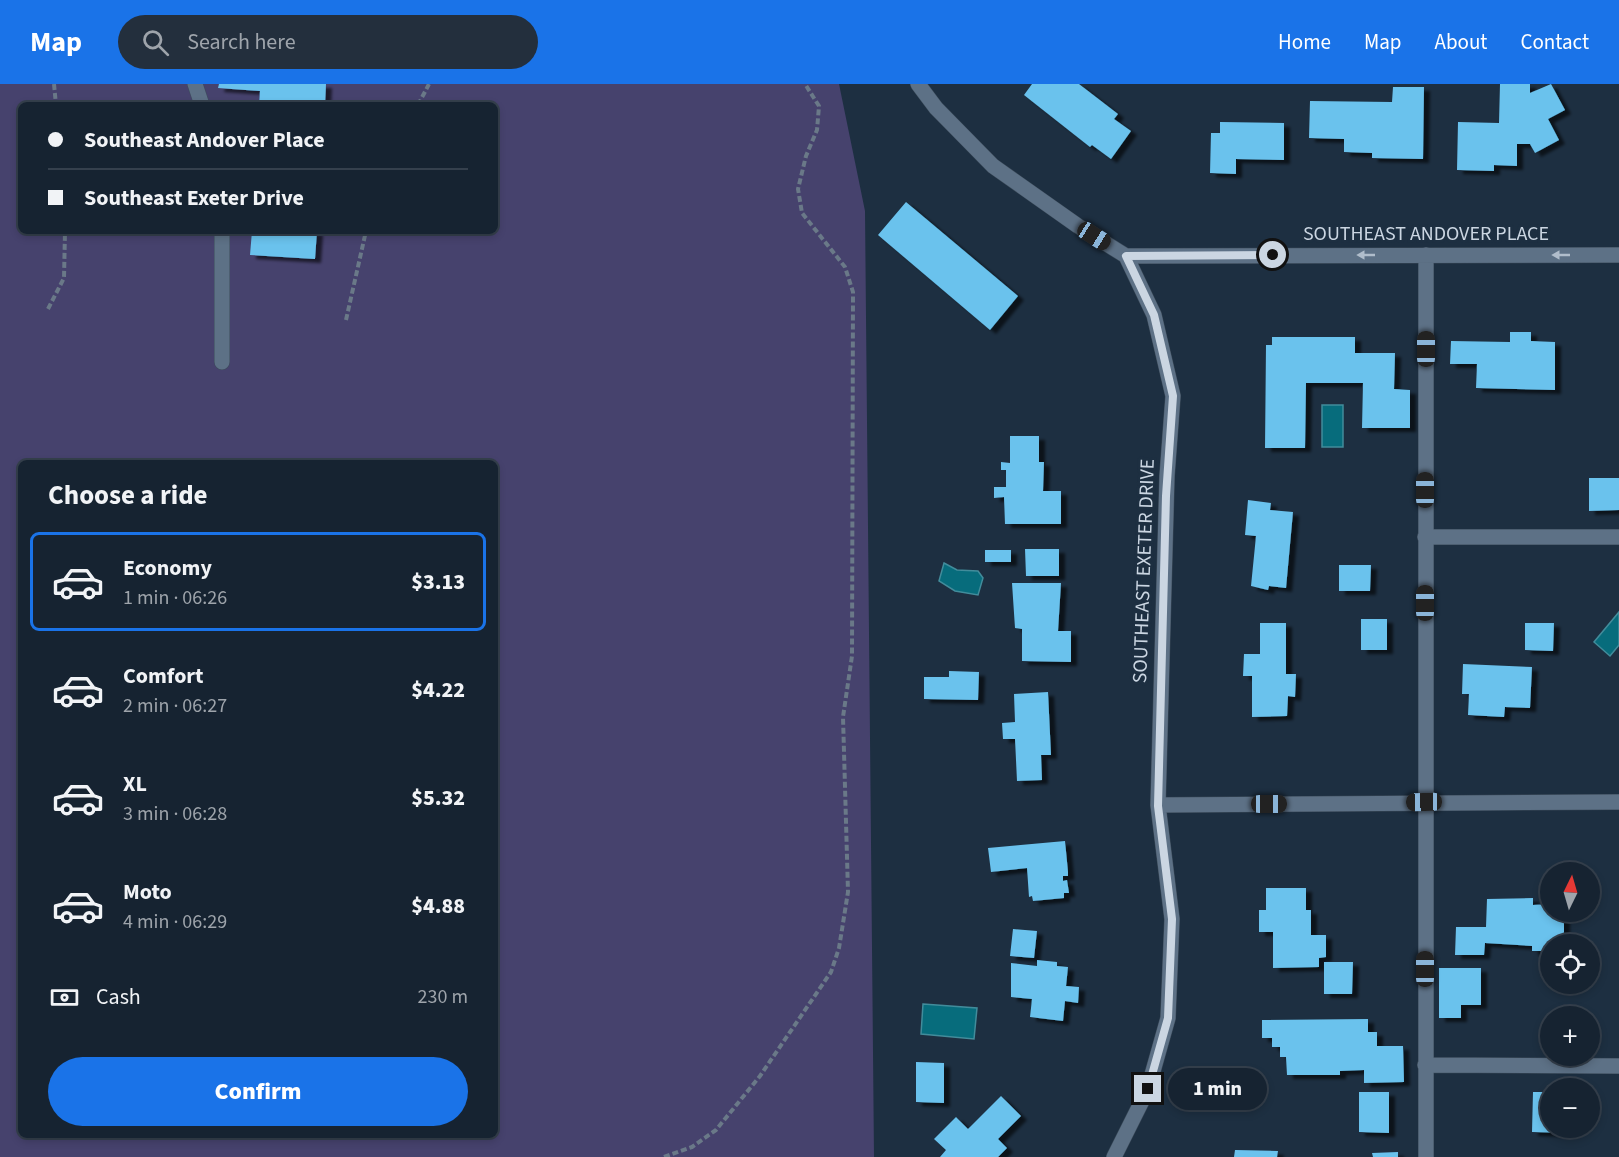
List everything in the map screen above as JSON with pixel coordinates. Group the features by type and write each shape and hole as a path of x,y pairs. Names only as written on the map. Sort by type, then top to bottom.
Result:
{"street":[{"path":"195,84 201,102"},
{"path":"918,84 936,108 993,166 1126,256"},
{"path":"222,234 222,362"},
{"path":"1426,255 1424,802 1426,1157"},
{"name":"SOUTHEAST ANDOVER PLACE","path":"1126,256 1619,255"},
{"name":"SOUTHEAST EXETER DRIVE","path":"1114,1157 1148,1089 1168,1018 1172,919 1158,806 1166,487 1173,396 1154,315 1126,256"},
{"path":"1425,537 1619,537"},
{"path":"1158,806 1619,802"},
{"path":"1425,1065 1619,1066"}],"path":[{"path":"54,84 56,102"},
{"path":"420,102 429,84"},
{"path":"664,1157 692,1147 716,1130 760,1076 831,972 839,948 848,892 843,717 852,656 853,292 845,267 802,213 798,189 806,156 817,130 819,106 805,84"},
{"path":"48,309 64,278 65,234"},
{"path":"346,320 365,234"}],"shaded area":[{"path":"0,84 839,84 865,211 874,1157 0,1157"}],"water":[{"path":"1322,405 1343,405 1343,447 1322,447"},
{"path":"944,563 957,570 978,571 983,578 978,595 955,591 939,581"},
{"path":"1619,612 1619,645 1610,656 1594,642"},
{"path":"923,1004 977,1008 974,1039 921,1034"}],"building":[{"path":"219,84 326,84 325,102 259,102 260,91 218,88"},
{"path":"1032,84 1079,84 1118,114 1114,119 1131,131 1111,159 1092,145 1090,147 1024,95"},
{"path":"1500,84 1530,84 1530,93 1551,84 1565,110 1548,119 1559,140 1535,153 1530,144 1517,144 1517,166 1494,165 1494,171 1457,170 1458,122 1499,123"},
{"path":"1393,87 1424,87 1423,159 1372,158 1372,153 1344,152 1344,139 1309,138 1310,101 1392,102"},
{"path":"1220,122 1284,123 1284,160 1236,159 1236,174 1210,173 1211,133 1220,133"},
{"path":"906,202 1018,296 990,330 878,235"},
{"path":"252,234 317,234 315,259 250,255"},
{"path":"1510,332 1531,332 1531,341 1555,342 1555,390 1476,388 1477,364 1450,364 1451,341 1510,342"},
{"path":"1272,337 1355,337 1355,353 1395,353 1394,389 1410,390 1410,428 1362,428 1363,383 1306,383 1305,448 1265,448 1266,345 1272,345"},
{"path":"1010,436 1039,436 1039,462 1044,462 1043,491 1061,491 1061,524 1005,524 1004,497 994,498 994,487 1006,487 1006,470 1001,470 1001,462 1010,463"},
{"path":"1589,478 1619,478 1619,510 1589,511"},
{"path":"1248,500 1271,503 1270,510 1293,512 1286,588 1269,586 1268,590 1251,586 1256,536 1245,535"},
{"path":"1025,549 1059,549 1059,576 1026,576"},
{"path":"985,550 1011,550 1011,562 985,562"},
{"path":"1339,565 1371,565 1370,591 1339,591"},
{"path":"1012,583 1061,583 1058,631 1071,631 1071,662 1022,661 1022,629 1015,628"},
{"path":"1361,619 1387,619 1387,650 1361,650"},
{"path":"1260,623 1286,623 1286,674 1296,674 1295,697 1288,696 1287,716 1252,717 1252,676 1243,676 1244,654 1260,654"},
{"path":"1525,623 1554,623 1553,651 1525,650"},
{"path":"1463,664 1532,667 1530,708 1505,707 1504,717 1468,715 1469,694 1462,694"},
{"path":"949,671 979,672 978,700 924,699 924,677 949,677"},
{"path":"1048,692 1051,755 1041,755 1042,780 1017,781 1015,739 1003,739 1002,723 1015,722 1014,694"},
{"path":"1065,841 1068,876 1063,876 1063,881 1067,880 1069,893 1064,893 1064,898 1033,901 1032,896 1029,897 1027,868 991,872 988,848"},
{"path":"1266,888 1306,888 1306,910 1311,910 1311,935 1326,935 1326,957 1319,958 1319,967 1273,968 1273,932 1259,932 1259,910 1266,910"},
{"path":"1533,898 1533,905 1540,905 1540,922 1564,922 1564,934 1540,934 1540,951 1532,951 1532,946 1485,943 1484,955 1455,955 1456,927 1486,927 1487,899"},
{"path":"1013,929 1037,931 1034,958 1010,956"},
{"path":"1037,960 1057,962 1057,966 1068,967 1066,986 1079,987 1078,1003 1065,1001 1063,1021 1030,1017 1032,999 1011,997 1011,963 1037,966"},
{"path":"1324,962 1353,962 1352,994 1324,994"},
{"path":"1439,968 1481,968 1481,1005 1461,1005 1461,1018 1439,1018"},
{"path":"1368,1019 1368,1032 1377,1032 1377,1046 1403,1046 1404,1082 1364,1083 1364,1070 1340,1071 1340,1075 1287,1075 1286,1057 1280,1057 1280,1047 1272,1047 1272,1038 1262,1038 1262,1020"},
{"path":"916,1062 944,1063 944,1103 916,1102"},
{"path":"1359,1092 1389,1092 1389,1133 1359,1132"},
{"path":"1533,1092 1540,1092 1540,1132 1532,1132"},
{"path":"1001,1096 1021,1116 998,1139 1007,1148 998,1157 940,1157 946,1150 934,1139 956,1117 968,1129"},
{"path":"1235,1150 1278,1151 1277,1157 1234,1157"},
{"path":"1398,1152 1398,1157 1373,1157 1372,1153"}],"route":[{"path":"1148,1089 1168,1018 1172,919 1158,806 1163,574 1173,396 1154,315 1126,256 1273,255"}]}
